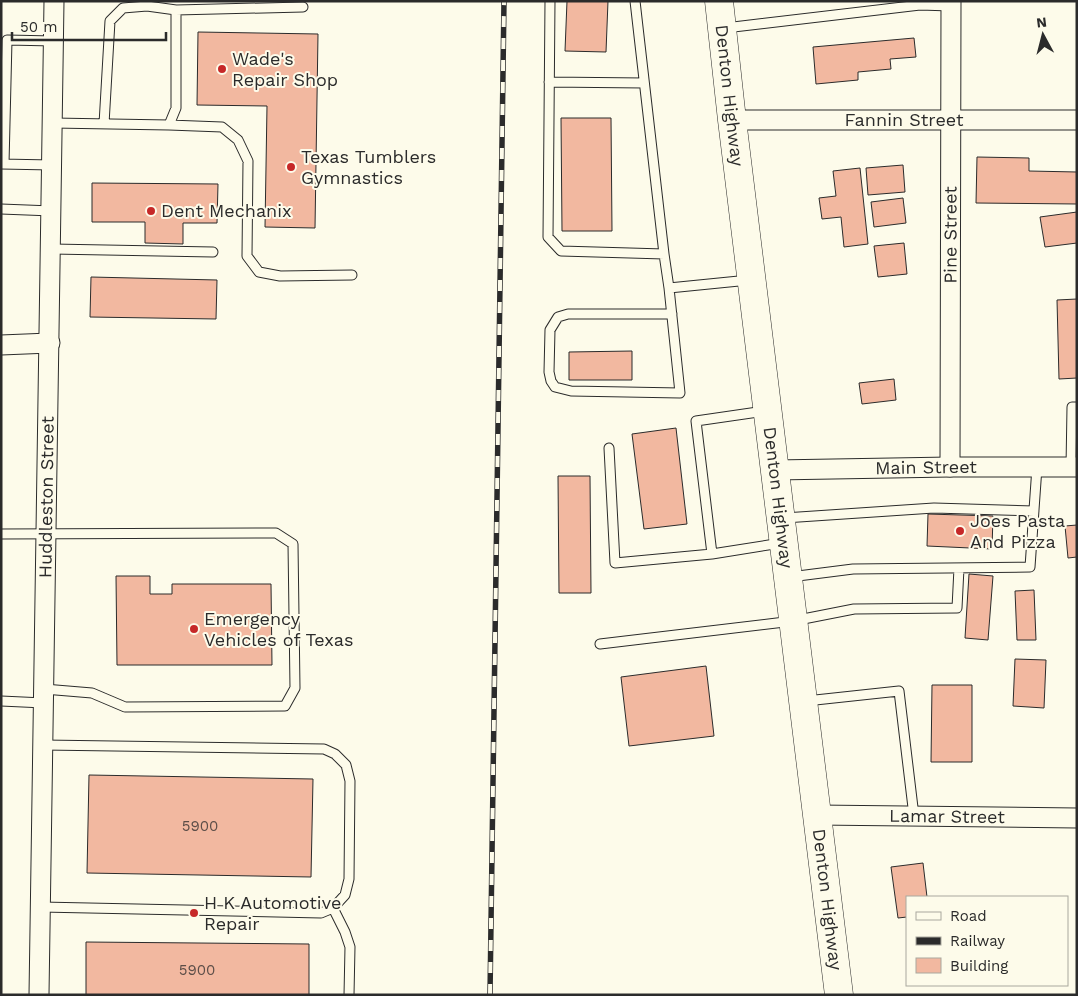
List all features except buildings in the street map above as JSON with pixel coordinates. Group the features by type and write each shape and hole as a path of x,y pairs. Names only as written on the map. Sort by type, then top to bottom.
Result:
{"main road":[{"name":"Denton Highway","path":"719,1 751,279 839,995"}],"street":[{"path":"49,1 54,1"},
{"name":"Huddleston Street","path":"39,995 52,249 54,1"},
{"name":"Pine Street","path":"950,467 951,4"},
{"name":"Fannin Street","path":"732,120 1077,120"},
{"path":"1,344 50,343"},
{"name":"Main Street","path":"775,470 1074,467"},
{"name":"Lamar Street","path":"817,814 1077,818"}],"lane":[{"path":"550,1 548,237 561,252 664,254"},
{"path":"635,1 672,314 680,393 571,392 555,387 551,381 549,372 550,330 558,317 568,314 672,314"},
{"path":"722,29 879,6 951,4"},
{"path":"104,124 110,21 123,8 147,6 176,10 304,7"},
{"path":"169,125 176,108 176,10"},
{"path":"52,166 2,164 7,40 54,41"},
{"path":"549,82 644,84"},
{"path":"53,123 222,127 238,140 248,161 246,256 259,272 280,276 352,275"},
{"path":"1,209 52,210"},
{"path":"52,249 213,252"},
{"path":"669,288 751,279"},
{"path":"1074,467 1072,407 1077,407"},
{"path":"712,554 696,421 768,411"},
{"path":"609,448 615,563 712,554 782,531 934,508 1034,511"},
{"path":"788,577 853,569 1030,567 1037,466"},
{"path":"1,534 276,534 293,544 295,688 285,706 125,707 92,693 1,701"},
{"path":"600,644 793,621 854,609 957,608 959,568"},
{"path":"803,701 899,691 914,816"},
{"path":"41,907 321,913 333,908 345,895 349,878 350,782 346,765 335,754 324,749 44,745"},
{"path":"333,908 346,932 350,947 348,995"}],"railway":[{"path":"490,995 504,1"}],"place":[{"name":"Wade's Repair Shop","path":"222,69"},
{"name":"Texas Tumblers Gymnastics","path":"291,167"},
{"name":"Dent Mechanix","path":"151,211"},
{"name":"Joes Pasta And Pizza","path":"960,531"},
{"name":"Emergency Vehicles of Texas","path":"194,629"},
{"name":"H K Automotive Repair","path":"194,913"}]}
